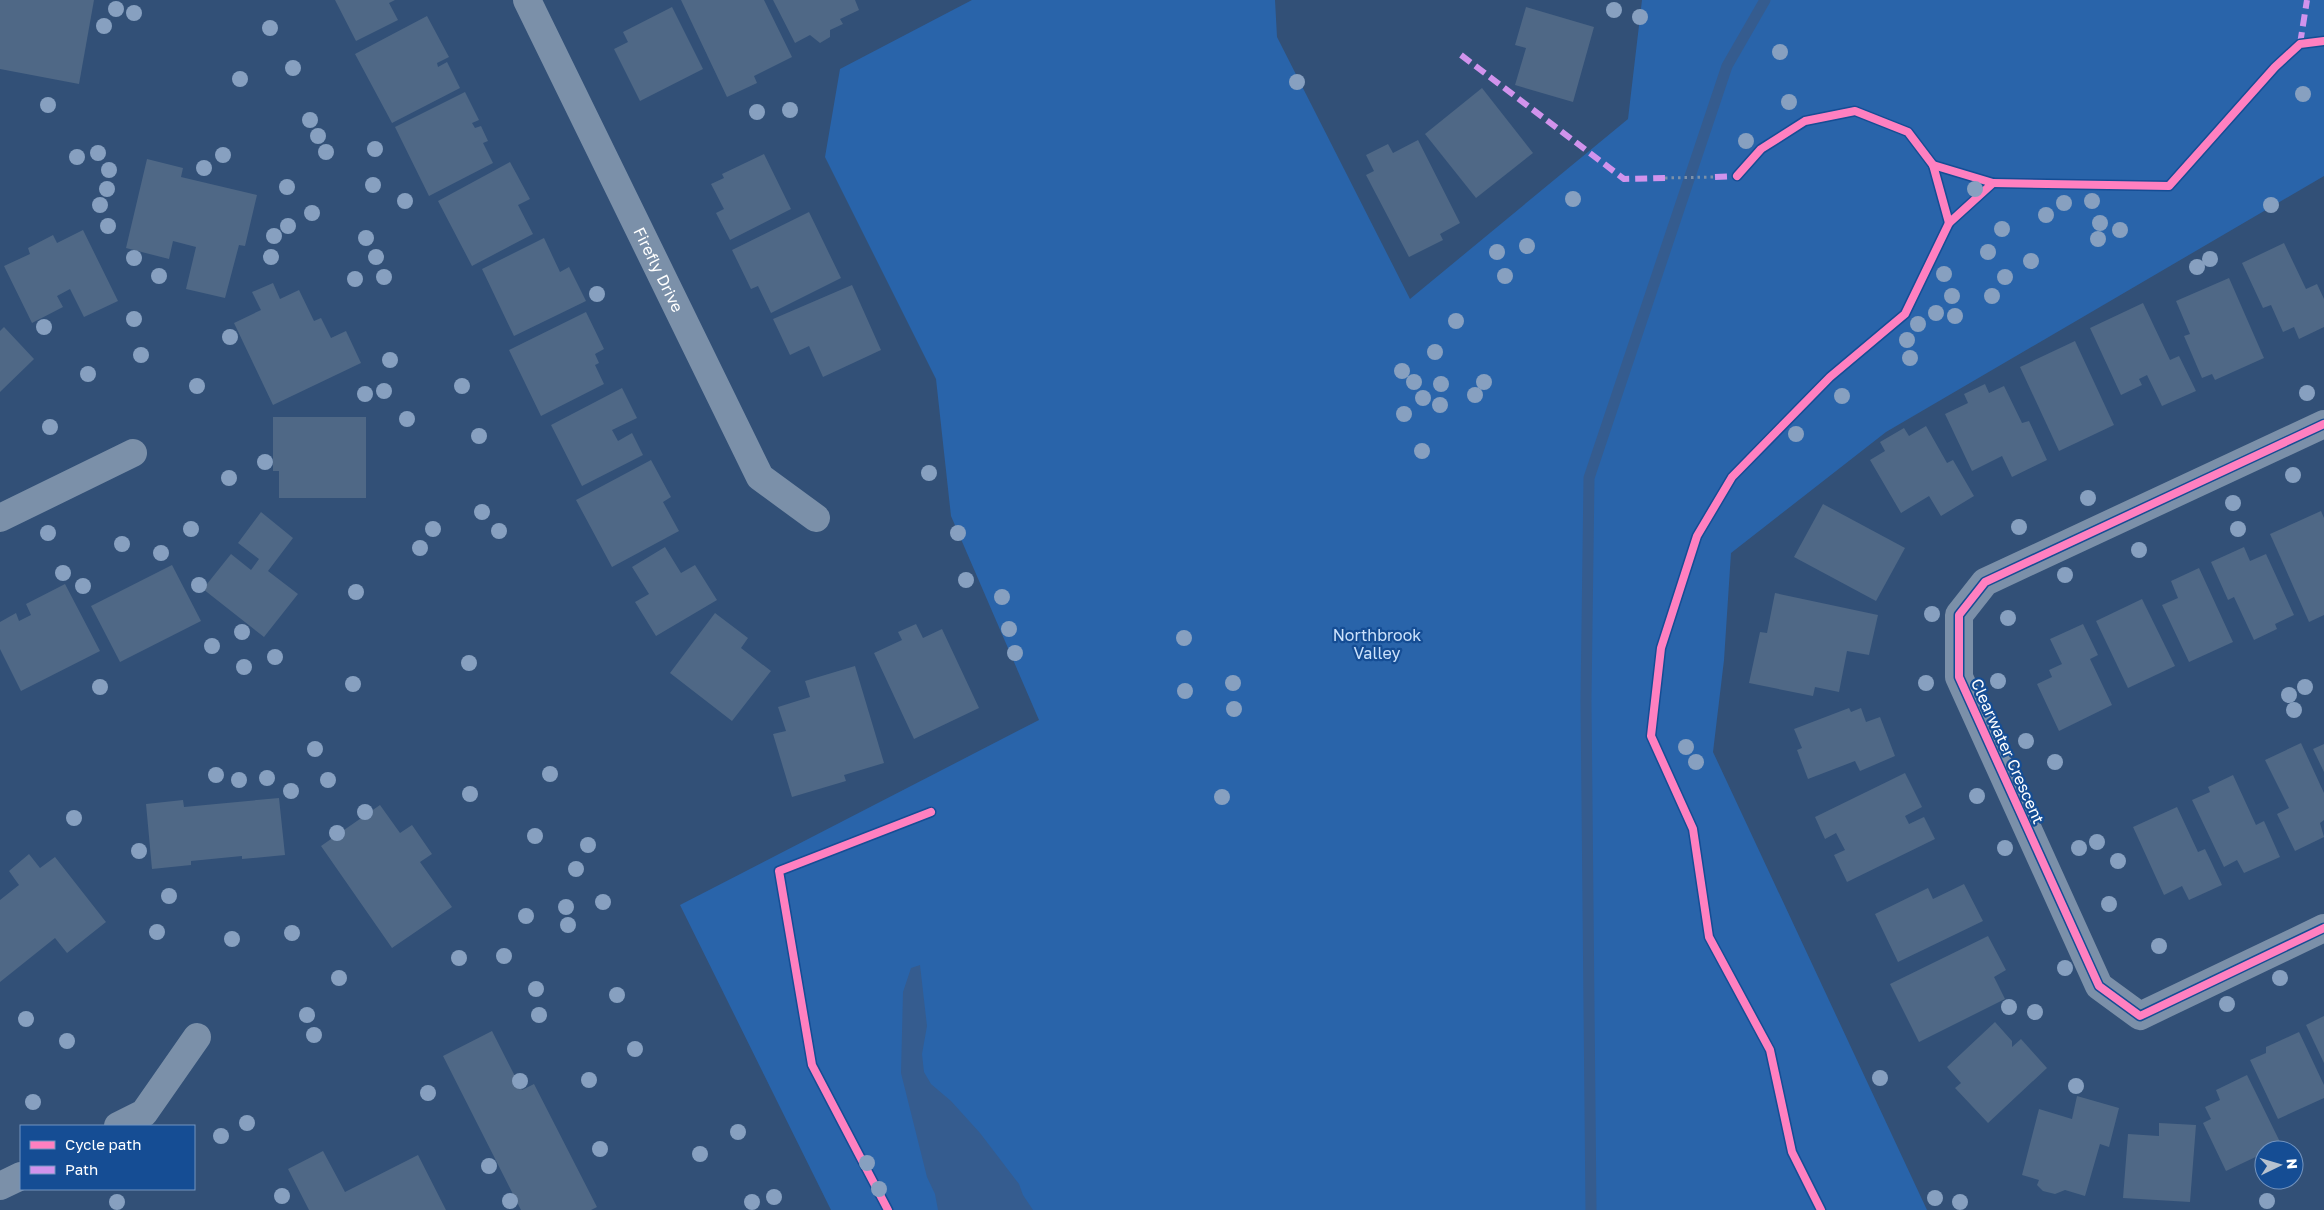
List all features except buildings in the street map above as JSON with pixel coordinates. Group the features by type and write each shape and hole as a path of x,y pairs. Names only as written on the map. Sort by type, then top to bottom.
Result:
{"street":[{"name":"Firefly Drive","path":"527,0 760,477 816,518"},
{"name":"Clearwater Crescent","path":"2324,424 1985,582 1960,615 1959,677 2099,986 2140,1016 2324,928"},
{"path":"0,518 133,452"},
{"path":"120,1125 144,1113 197,1037"},
{"path":"0,1186 20,1176"}],"path":[{"path":"1665,178 1715,177"}],"green space":[{"name":"Northbrook Valley","path":"972,0 1275,0 1277,37 1410,299 1628,119 1642,0 2324,0 2324,176 1886,432 1731,553 1724,660 1713,752 1927,1210 831,1210 680,905 1039,720 951,516 936,379 825,157 840,69"}],"shaded area":[{"path":"920,965 927,1026 922,1054 924,1072 931,1084 951,1101 980,1133 1019,1184 1023,1195 1033,1210 938,1210 935,1194 927,1177 901,1073 903,992 911,968"}],"waterway":[{"path":"1591,1210 1586,700 1589,478 1727,66 1765,0"}],"marked path":[{"path":"2300,44 2307,0"},
{"path":"1461,55 1624,179 1665,178"},
{"path":"1715,177 1737,176 1739,174"}],"cycle path":[{"path":"1993,183 2169,186 2275,67 2300,44 2324,41"},
{"path":"1737,176 1761,149 1805,121 1855,111 1908,132 1933,165 1949,223 1905,314 1830,377 1732,477 1697,536 1661,648 1651,736 1693,829 1709,937 1770,1050 1792,1152 1821,1210"},
{"path":"1933,165 1993,183 1949,223"},
{"path":"2324,424 1985,582 1959,615 1959,677 2099,986 2140,1016 2324,928"},
{"path":"888,1210 812,1065 779,871 931,812"}]}
